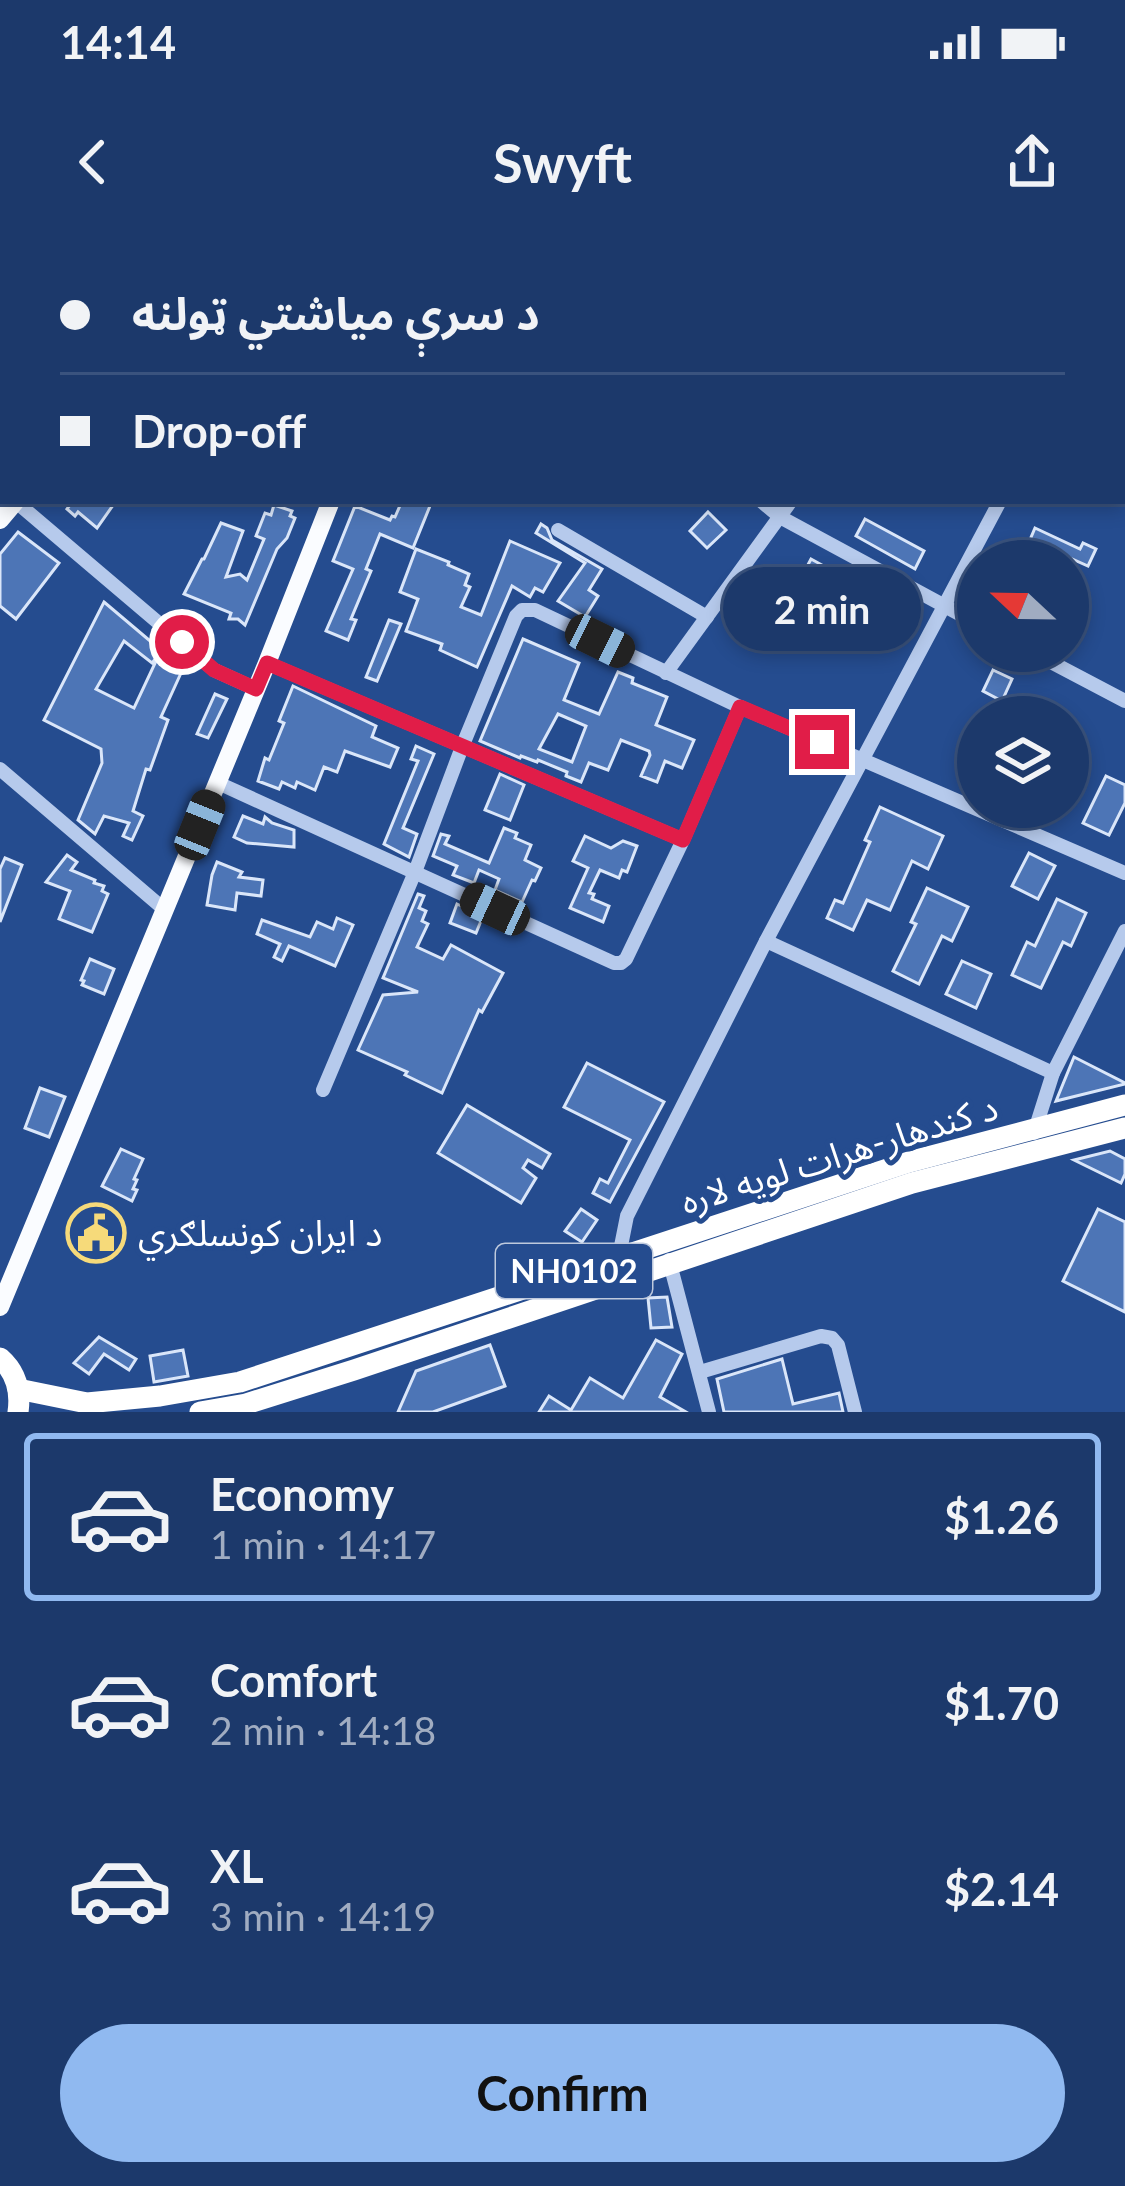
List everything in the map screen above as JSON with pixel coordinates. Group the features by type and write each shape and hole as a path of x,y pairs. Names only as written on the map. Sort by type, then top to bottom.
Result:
{"highway":[{"name":"د کندهار-هرات لويه لاره","path":"1034,1139 1125,1105"},
{"name":"د کندهار-هرات لويه لاره","path":"200,1412 667,1253 909,1162 1125,1128"},
{"name":"NH0102","path":"0,1358 14,1376 18,1401"},
{"name":"د کندهار-هرات لويه لاره","path":"18,1401 87,1403 160,1396 244,1399"}],"main road":[{"path":"0,1307 330,504"}],"street":[{"path":"20,504 214,670 256,689"},
{"path":"765,504 780,517 957,613"},
{"path":"666,673 789,504"},
{"path":"619,1269 626,1216 998,504"},
{"path":"558,530 707,617"},
{"path":"323,1090 522,610 535,610 740,707 1125,873"},
{"path":"267,663 683,840"},
{"path":"1070,672 1125,701"},
{"path":"218,783 621,963 683,840 740,707"},
{"path":"0,769 165,910"},
{"path":"1034,1139 1053,1073 1125,931"},
{"path":"766,941 1053,1073"},
{"path":"667,1253 709,1412"},
{"path":"700,1372 821,1336 832,1338 838,1345 855,1412"}],"building":[{"path":"114,504 97,528 78,512 75,516 67,509 70,505"},
{"path":"401,504 431,504 413,548 380,534 348,640 326,631 353,569 333,561 355,506 390,520"},
{"path":"274,505 292,511 290,516 295,518 245,625 229,619 231,613 184,594 221,523 243,531 226,577 240,574 247,580 264,539 256,536 265,513 271,515"},
{"path":"708,512 726,530 707,548 690,531"},
{"path":"865,519 924,551 915,569 856,536"},
{"path":"541,524 552,540 602,569 589,590 598,596 585,617 558,601 585,563 536,533"},
{"path":"1035,528 1061,540 1030,540"},
{"path":"18,532 59,563 16,619 0,606 0,554"},
{"path":"510,541 560,563 543,592 535,588 530,597 512,586 477,667 440,650 442,644 406,631 418,599 400,592 416,549 469,574 465,585 470,587 461,607 481,615"},
{"path":"811,559 822,565 817,575 846,590 825,630 785,608"},
{"path":"104,602 162,651 152,663 124,641 96,689 134,708 156,661 181,673 161,717 168,720 133,811 143,816 132,840 123,836 129,823 104,816 95,834 78,820 102,763 101,749 44,720"},
{"path":"389,620 401,624 377,681 366,677"},
{"path":"523,639 579,663 564,700 599,714 618,672 667,697 656,725 694,740 682,768 665,761 657,782 641,776 649,751 621,740 608,770 589,763 581,782 538,760 520,758 480,741","holes":["558,714 586,726 572,762 539,749"]},
{"path":"992,672 1012,679 1004,696 983,691"},
{"path":"293,686 376,726 372,737 398,748 390,767 345,751 337,772 324,767 315,790 297,782 295,788 282,782 279,789 258,781 284,723 279,721"},
{"path":"215,694 227,699 208,738 197,734"},
{"path":"416,746 434,754 403,828 417,834 409,857 384,844 418,761 411,759"},
{"path":"500,774 524,785 510,820 485,810"},
{"path":"1106,776 1125,785 1125,803 1109,835 1089,826 1089,811"},
{"path":"880,807 943,836 928,869 912,861 890,910 867,900 853,930 827,918 835,900 843,903"},
{"path":"243,816 263,824 265,817 294,830 294,847 247,843 234,837"},
{"path":"504,828 531,845 525,860 541,868 522,902 495,890 499,879 479,870 474,883 453,875 457,866 433,856 441,834 449,836 445,844 489,863"},
{"path":"585,836 611,848 623,841 637,846 627,872 622,870 619,878 600,870 589,893 609,906 603,922 570,908 588,868 573,861"},
{"path":"1029,853 1055,866 1038,899 1012,886"},
{"path":"67,855 77,862 71,870 95,880 108,894 92,932 59,919 70,891 46,882"},
{"path":"5,858 22,865 0,922 0,869"},
{"path":"217,862 242,872 239,877 263,880 261,896 237,893 235,910 207,905"},
{"path":"927,888 968,907 952,941 942,936 919,984 893,971"},
{"path":"418,894 424,896 419,908 426,911 422,921 428,924 417,947 443,959 451,945 503,973 482,1012 479,1010 442,1093 358,1050 383,995 418,992 383,978"},
{"path":"1057,899 1086,913 1071,946 1063,942 1041,988 1012,975 1027,942 1035,946"},
{"path":"457,904 483,916 476,933 450,923"},
{"path":"337,918 353,925 335,966 289,946 282,961 274,957 280,944 257,934 262,920 310,937 317,922 333,929"},
{"path":"90,959 114,969 104,994 82,985"},
{"path":"962,961 991,974 976,1008 946,994"},
{"path":"1074,1057 1125,1083 1125,1084 1056,1101"},
{"path":"587,1063 664,1102 610,1202 593,1193 600,1179 608,1183 630,1140 564,1107"},
{"path":"40,1088 65,1097 49,1137 25,1128"},
{"path":"467,1105 550,1154 542,1168 528,1160 523,1168 536,1178 521,1203 438,1153"},
{"path":"121,1149 143,1159 134,1179 137,1190 132,1201 102,1186"},
{"path":"1110,1151 1125,1159 1121,1183 1074,1160"},
{"path":"581,1209 597,1220 582,1242 565,1231"},
{"path":"1098,1209 1125,1222 1125,1312 1063,1281"},
{"path":"667,1297 672,1327 651,1328 648,1298"},
{"path":"99,1337 136,1359 129,1370 104,1354 89,1374 74,1363"},
{"path":"656,1340 682,1354 660,1397 686,1412 539,1412 549,1396 571,1410 590,1378 623,1398"},
{"path":"490,1345 505,1386 433,1412 398,1412 416,1371"},
{"path":"183,1350 188,1376 154,1382 150,1356"},
{"path":"782,1359 793,1404 839,1393 843,1412 724,1412 717,1379"}],"place":[{"name":"د ايران کونسلګري","path":"96,1233"}],"route":[{"path":"182,642 214,670 256,689 267,663 683,840 740,707 822,742"}]}
